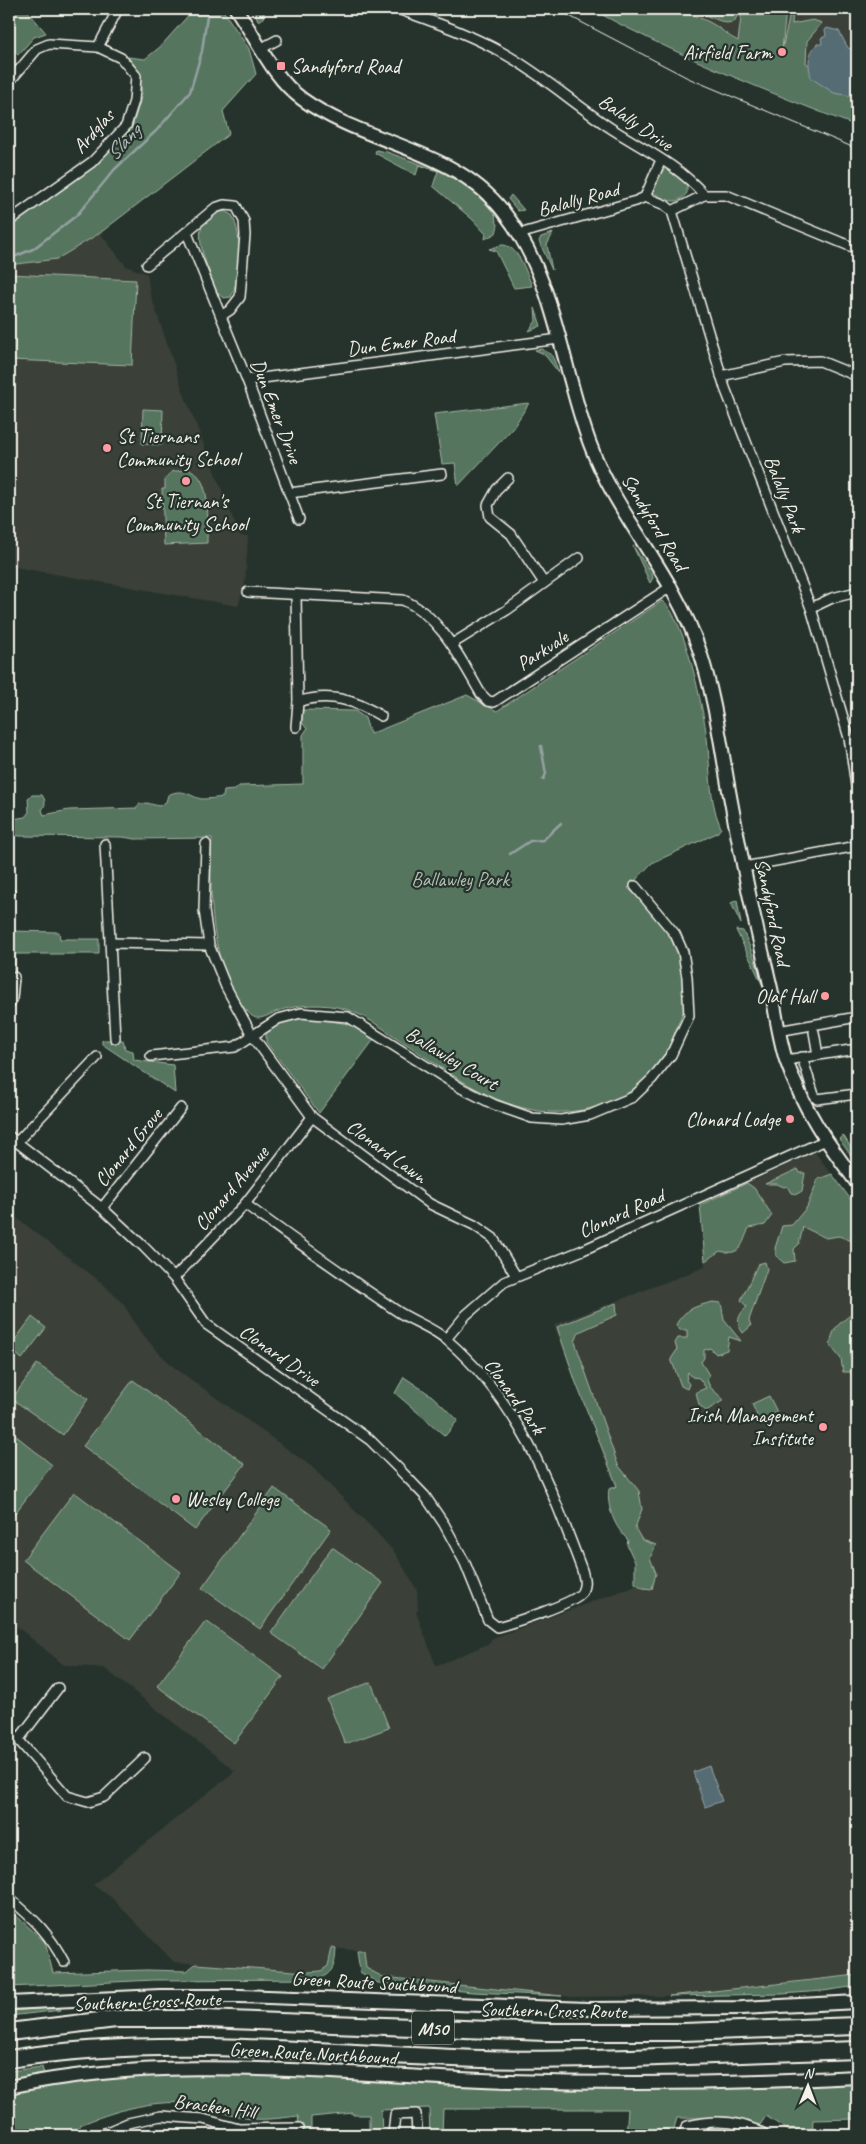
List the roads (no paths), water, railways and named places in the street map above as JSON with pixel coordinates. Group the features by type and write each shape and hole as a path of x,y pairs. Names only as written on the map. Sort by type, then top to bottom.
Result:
{"highway":[{"name":"Southern Cross Route","path":"9,2032 116,2019 215,2019 545,2032 682,2032 857,2026"},
{"name":"M50","path":"9,2059 74,2052 156,2047 297,2050 396,2056 518,2060 857,2050"}],"main road":[{"name":"Sandyford Road","path":"238,9 284,83 300,98 319,110 361,131 438,160 454,168 489,196 519,234 539,272 596,458 614,494 672,586 687,616 706,670 744,867 772,992 778,1031 786,1060 795,1086 812,1120 857,1183"},
{"name":"Green Route Southbound","path":"9,2003 160,1996 240,1996 596,2009 742,2008 857,2002"},
{"name":"Green Route Northbound","path":"9,2087 104,2071 186,2067 557,2082 721,2082 857,2077"}],"street":[{"path":"98,47 118,9"},
{"name":"Balally Drive","path":"398,9 469,36 504,53 546,80 607,126 690,179 704,195"},
{"path":"262,48 277,40"},
{"name":"Ardglas","path":"9,82 37,49 49,44 98,47 121,58 136,76 134,101 126,126 92,162 9,221"},
{"name":"Balally Road","path":"645,197 661,160"},
{"path":"672,212 704,195 726,195 857,248"},
{"name":"Balally Road","path":"519,234 604,211 645,197 665,205 672,212"},
{"path":"147,265 187,233 214,208 224,205 236,206 240,213 245,235 240,296 230,310 221,316"},
{"name":"Balally Park","path":"672,212 721,376 811,608 853,737 857,792"},
{"name":"Dun Emer Drive","path":"187,233 247,380 299,519"},
{"name":"Dun Emer Road","path":"247,380 559,339"},
{"path":"721,376 785,362 820,361 857,376"},
{"path":"289,494 442,474"},
{"path":"508,478 497,489 488,505 490,517 511,534 544,583"},
{"path":"452,644 507,610 579,558"},
{"name":"Parkvale","path":"248,592 403,600 420,607 452,644 481,694 488,701 494,702 672,586"},
{"path":"811,608 832,598 857,592"},
{"path":"296,595 298,702 296,727"},
{"path":"298,702 332,698 361,704 381,716"},
{"path":"105,844 115,1038"},
{"name":"Clonard Lawn","path":"206,844 204,910 209,945 226,987 252,1035 312,1117 430,1204 474,1225 493,1238 516,1276"},
{"path":"744,867 857,846"},
{"name":"Ballawley Court","path":"151,1056 235,1048 278,1019 302,1013 348,1017 461,1088 495,1105 532,1118 561,1120 590,1115 616,1106 633,1097 662,1067 671,1055 689,1016 688,976 683,952 676,934 634,886"},
{"path":"110,943 209,945"},
{"path":"9,1005 12,999 14,978"},
{"path":"778,1031 857,1017"},
{"path":"814,1032 818,1054"},
{"path":"786,1060 857,1049"},
{"path":"17,1142 97,1057"},
{"path":"802,1057 814,1095 818,1099 857,1094"},
{"name":"Clonard Grove","path":"102,1208 181,1108"},
{"name":"Clonard Avenue","path":"174,1278 245,1204 312,1117"},
{"name":"Clonard Drive","path":"9,1136 102,1208 174,1278 206,1324 370,1440 424,1494 465,1563 488,1620 497,1628"},
{"name":"Clonard Road","path":"446,1338 504,1282 584,1250 826,1140"},
{"name":"Clonard Park","path":"245,1204 399,1312 446,1338 492,1386 522,1430 546,1476 586,1583 581,1594 566,1603 497,1628"},
{"path":"19,1739 58,1688"},
{"path":"9,1729 67,1796 88,1802 104,1797 145,1758"},
{"path":"9,1898 35,1920 51,1938 64,1962"},
{"path":"393,2135 395,2115 416,2114 417,2135"},
{"name":"Bracken Hill","path":"100,2135 128,2122 161,2116 203,2119 239,2130 299,2128"},
{"path":"683,2135 687,2126 718,2122 753,2127 766,2135"}],"water":[{"path":"827,28 839,31 848,48 857,50 857,97 834,93 811,78 810,56 817,44 822,44 821,38 826,36 825,30"},
{"path":"709,1766 722,1801 705,1807 693,1772"}],"waterway":[{"name":"Slang","path":"9,259 33,249 77,215 115,169 156,131 190,92 202,51 208,9"},
{"path":"541,746 546,774 543,780"},
{"path":"510,854 530,841 543,840 561,823"}],"tram line":[{"path":"556,9 688,78 857,149"}],"place":[{"name":"Airfield Farm","path":"782,52"},
{"name":"Sandyford Road","path":"281,66"},
{"name":"St Tiernans Community School","path":"107,448"},
{"name":"St Tiernan's Community School","path":"186,481"},
{"name":"Olaf Hall","path":"825,996"},
{"name":"Clonard Lodge","path":"790,1119"},
{"name":"Irish Management Institute","path":"823,1427"},
{"name":"Wesley College","path":"176,1499"}],"park label":[{"name":"Ballawley Park","path":"460,879"}]}
